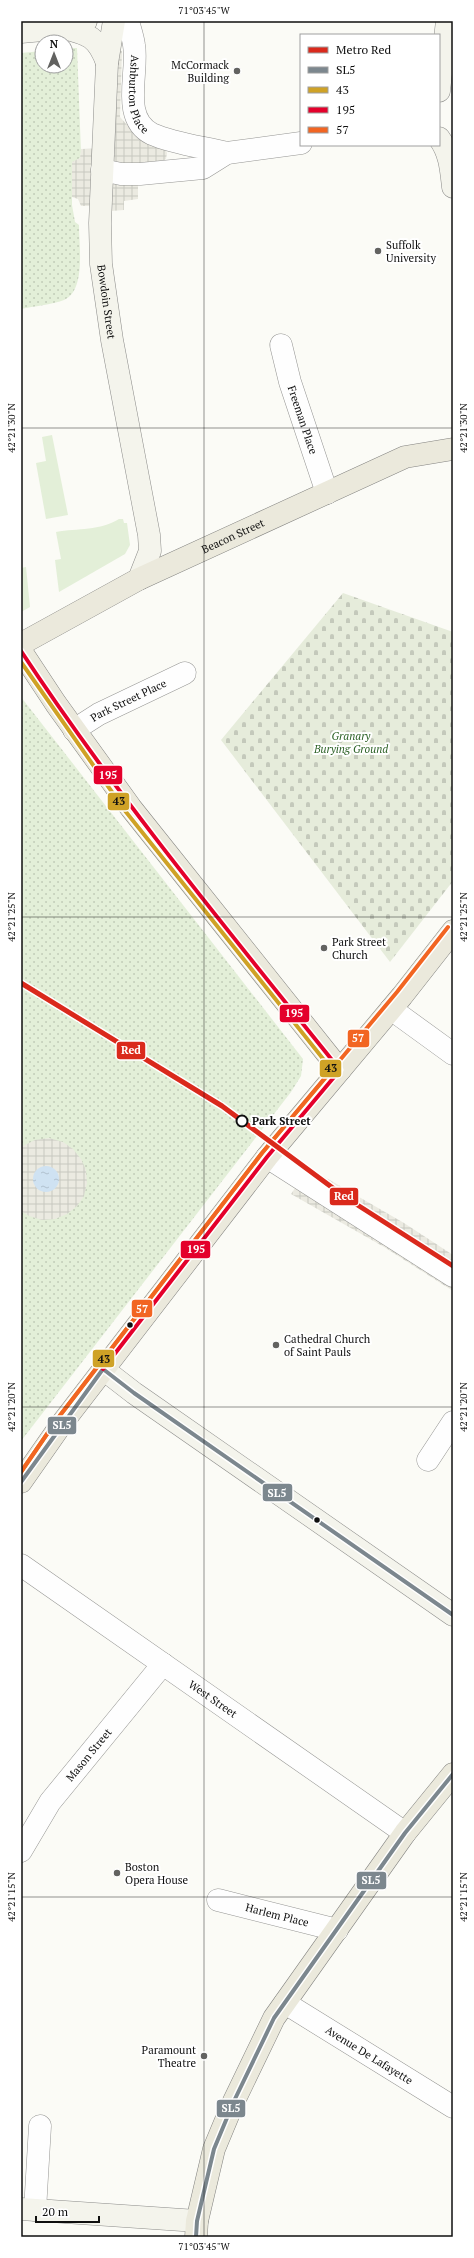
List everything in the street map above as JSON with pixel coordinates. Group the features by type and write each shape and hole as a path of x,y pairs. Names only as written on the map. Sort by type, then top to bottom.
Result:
{"main road":[{"path":"21,32 64,28 86,21"},
{"name":"Bowdoin Street","path":"114,21 107,63 100,224 105,296 149,535 150,551 139,578"},
{"path":"440,82 447,21"},
{"path":"64,28 87,35 94,39 99,45 107,63"},
{"path":"440,140 445,147 450,161 453,187"},
{"name":"Beacon Street","path":"21,644 139,578 405,457 453,448"},
{"path":"21,651 74,730 130,808 340,1070"},
{"path":"21,1482 62,1422 267,1157 391,1009 453,931"},
{"path":"103,1369 134,1393 453,1616"},
{"path":"28,2210 197,2229 214,2149 231,2108 274,2018 405,1833 453,1774"}],"street":[{"name":"Ashburton Place","path":"128,21 134,46 134,106 136,117 141,125 150,133 164,138 227,153 300,143"},
{"name":"Ashburton Place","path":"102,170 121,174 140,174 204,168 227,153"},
{"name":"Freeman Place","path":"281,346 290,382 327,493"},
{"name":"Park Street Place","path":"74,730 99,714 185,673"},
{"path":"391,1009 453,1054"},
{"path":"267,1157 453,1276"},
{"path":"428,1460 453,1422"},
{"name":"West Street","path":"21,1565 405,1833"},
{"name":"Mason Street","path":"21,1851 50,1802 163,1664"},
{"name":"Harlem Place","path":"218,1900 337,1930"},
{"name":"Avenue De Lafayette","path":"285,2003 453,2108"},
{"path":"28,2210 40,2126"}],"green space":[{"path":"74,48 77,48 81,152 80,158 72,163 72,205 75,222 79,225 80,256 80,267 76,287 71,295 59,302 21,309 21,53 34,52 34,74 74,74"},
{"path":"52,435 68,515 46,519 36,463 46,461 42,437"},
{"path":"119,519 123,519 124,523 127,523 130,545 125,554 59,592 55,560 61,559 56,532 104,526"},
{"path":"26,567 30,607 21,612 21,568"},
{"name":"Granary Burying Ground","path":"343,593 453,632 453,881 390,962 221,740"},
{"path":"21,697 303,1059 301,1076 291,1092 21,1441"}],"shaded area":[{"path":"116,50 122,51 120,117 139,138 165,147 167,153 166,159 160,163 138,166 138,199 124,201 124,210 111,211 111,206 81,206 78,199 72,197 72,162 80,158 81,149 113,148"},
{"path":"49,1138 63,1142 73,1149 81,1159 86,1170 87,1183 84,1196 77,1206 67,1214 55,1219 42,1220 29,1216 21,1211 21,1147 35,1140"},
{"path":"309,1168 404,1223 453,1255 453,1291 384,1247 291,1194"}],"water":[{"path":"46,1166 55,1170 59,1179 55,1188 46,1192 37,1188 33,1179 37,1170"}],"metro line":[{"name":"Red","path":"21,983 222,1106 345,1197 453,1266"}],"transit line":[{"name":"195","path":"21,651 58,706 136,812 216,916 340,1070 267,1157 103,1369"},
{"name":"43","path":"21,662 126,812 332,1070 262,1153 58,1418 21,1472"},
{"name":"57","path":"21,1472 58,1418 262,1153 397,992 448,927"},
{"name":"SL5","path":"103,1369 134,1393 453,1615"},
{"name":"SL5","path":"21,1482 103,1369"},
{"name":"SL5","path":"196,2237 197,2221 214,2149 234,2101 274,2018 405,1833 453,1774"}],"place":[{"name":"McCormack Building","path":"237,71"},
{"name":"Suffolk University","path":"378,251"},
{"name":"Park Street Church","path":"324,948"},
{"name":"Park Street","path":"242,1121"},
{"name":"Cathedral Church of Saint Pauls","path":"276,1345"},
{"name":"Boston Opera House","path":"117,1873"},
{"name":"Paramount Theatre","path":"204,2056"}]}
